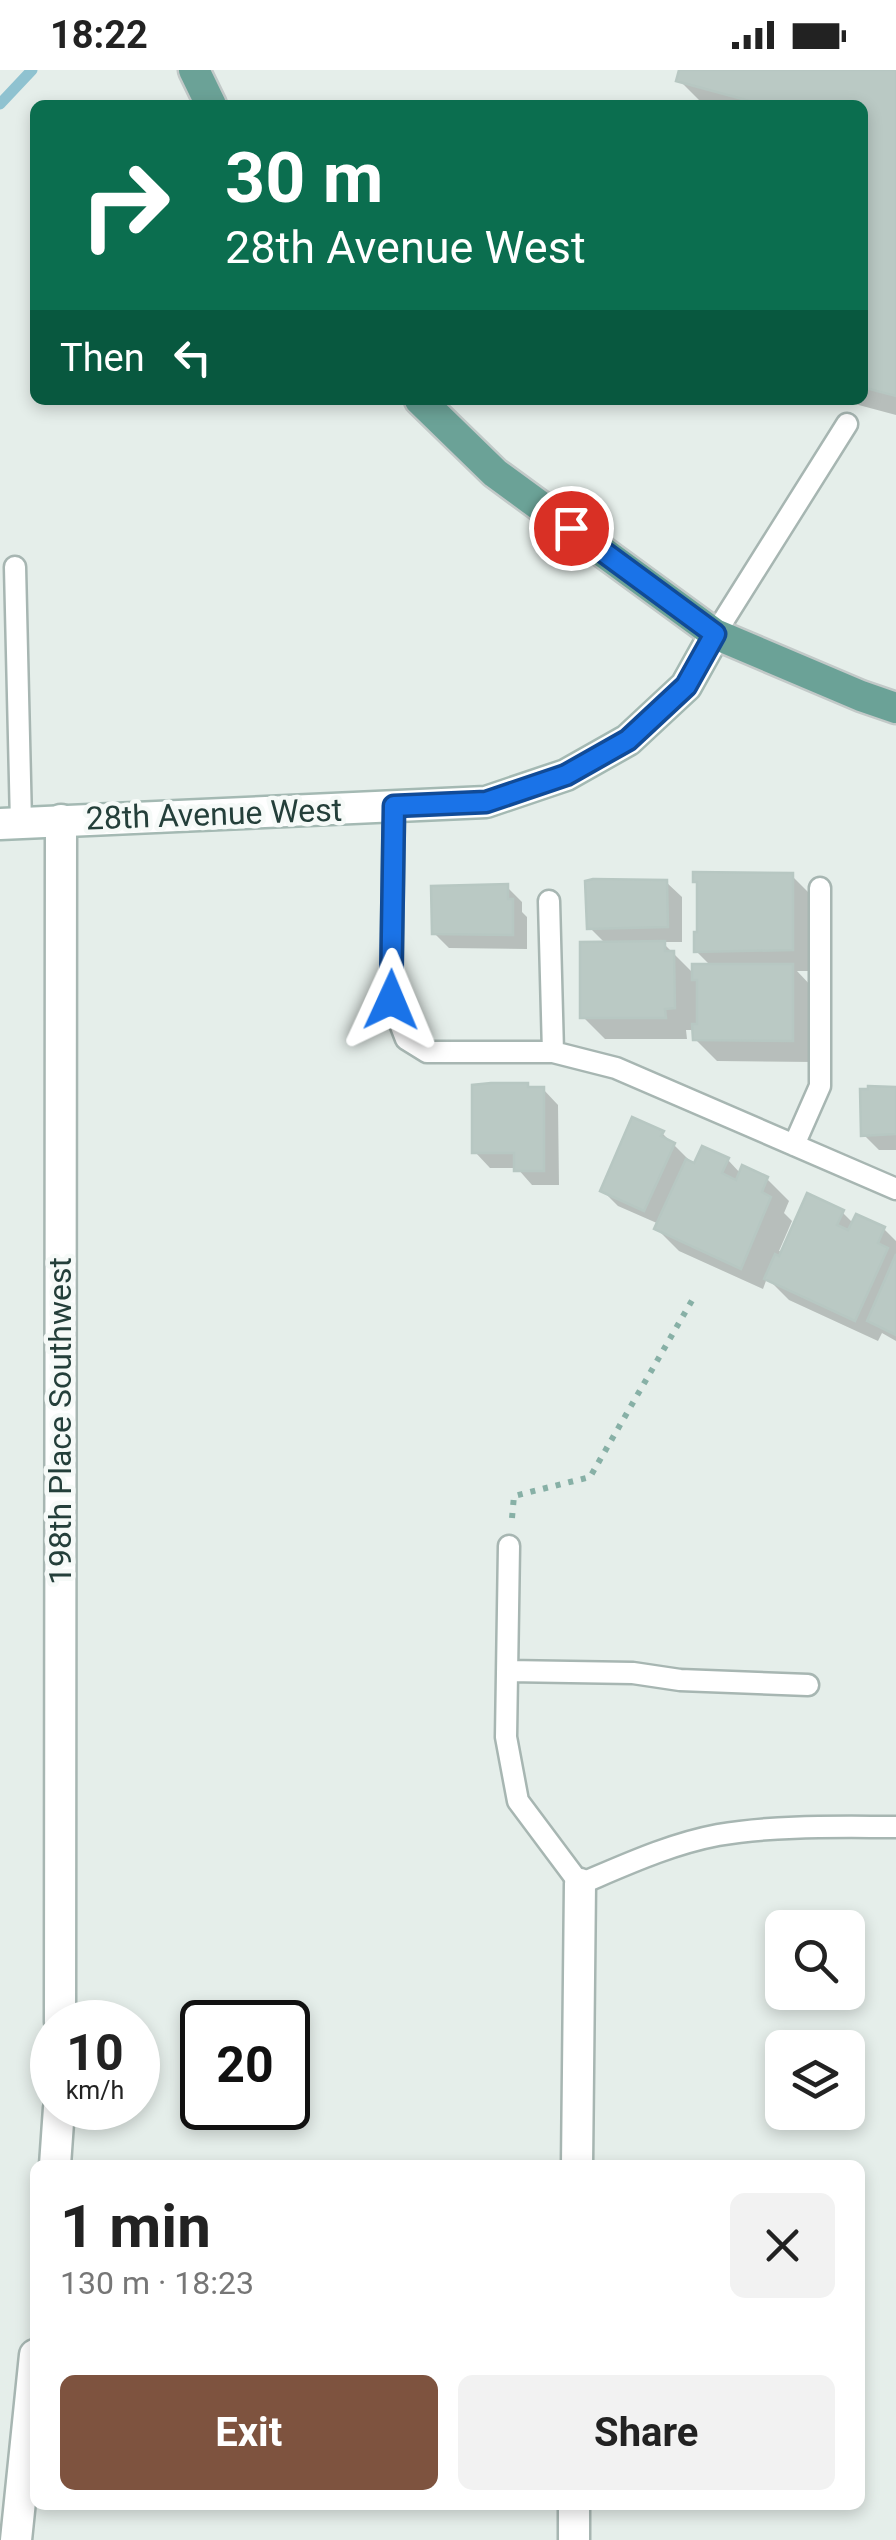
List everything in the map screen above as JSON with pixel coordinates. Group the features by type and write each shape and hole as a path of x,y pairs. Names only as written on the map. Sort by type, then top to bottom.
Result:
{"main road":[{"path":"194,70 208,100"},
{"path":"425,405 495,473 715,634 896,708"}],"street":[{"name":"28th Avenue West","path":"11,823 486,802 566,775 628,740 686,686 715,634"},
{"name":"198th Place Southwest","path":"60,2000 61,820"},
{"path":"577,2160 580,1884"},
{"path":"55,2160 58,2130"},
{"path":"16,2540 30,2404"},
{"path":"574,2510 574,2540"}],"lane":[{"name":"28th Avenue West","path":"715,634 847,424"},
{"path":"11,823 15,567"},
{"path":"394,806 391,1000 406,1039 427,1052 553,1052 616,1068 896,1189"},
{"path":"794,1145 820,1086 820,888"},
{"path":"549,901 553,1052"},
{"path":"510,1546 506,1737 518,1801 580,1884 653,1853 717,1836 795,1828 896,1827"},
{"path":"507,1671 634,1673 680,1680 808,1685"}],"path":[{"path":"510,1546 514,1496 590,1478 694,1297"}],"building":[{"path":"679,70 896,70 896,396 868,389 868,100 746,100 676,81"},
{"path":"693,872 793,873 793,950 694,952 697,882 693,882"},
{"path":"667,880 668,927 587,929 585,881"},
{"path":"508,884 508,899 513,899 513,935 432,934 431,886"},
{"path":"665,941 665,951 674,951 675,1008 665,1009 666,1018 580,1018 580,942"},
{"path":"692,964 793,964 793,1041 693,1040 697,980 692,980"},
{"path":"472,1085 544,1087 544,1171 514,1171 514,1153 472,1153"},
{"path":"896,1087 896,1134 861,1136 860,1089"},
{"path":"632,1117 664,1131 661,1136 675,1143 644,1211 600,1191"},
{"path":"702,1146 729,1158 722,1173 736,1180 742,1165 768,1177 762,1192 771,1197 741,1269 654,1229 686,1159 694,1163"},
{"path":"807,1193 844,1210 837,1225 848,1230 856,1214 885,1227 878,1243 888,1248 855,1321 764,1279 775,1254 779,1256"},
{"path":"896,1254 896,1335 867,1321"}],"waterway":[{"path":"0,104 32,70"}],"route":[{"path":"391,1000 394,806 486,802 566,775 628,740 686,686 715,634 571,528"}]}
